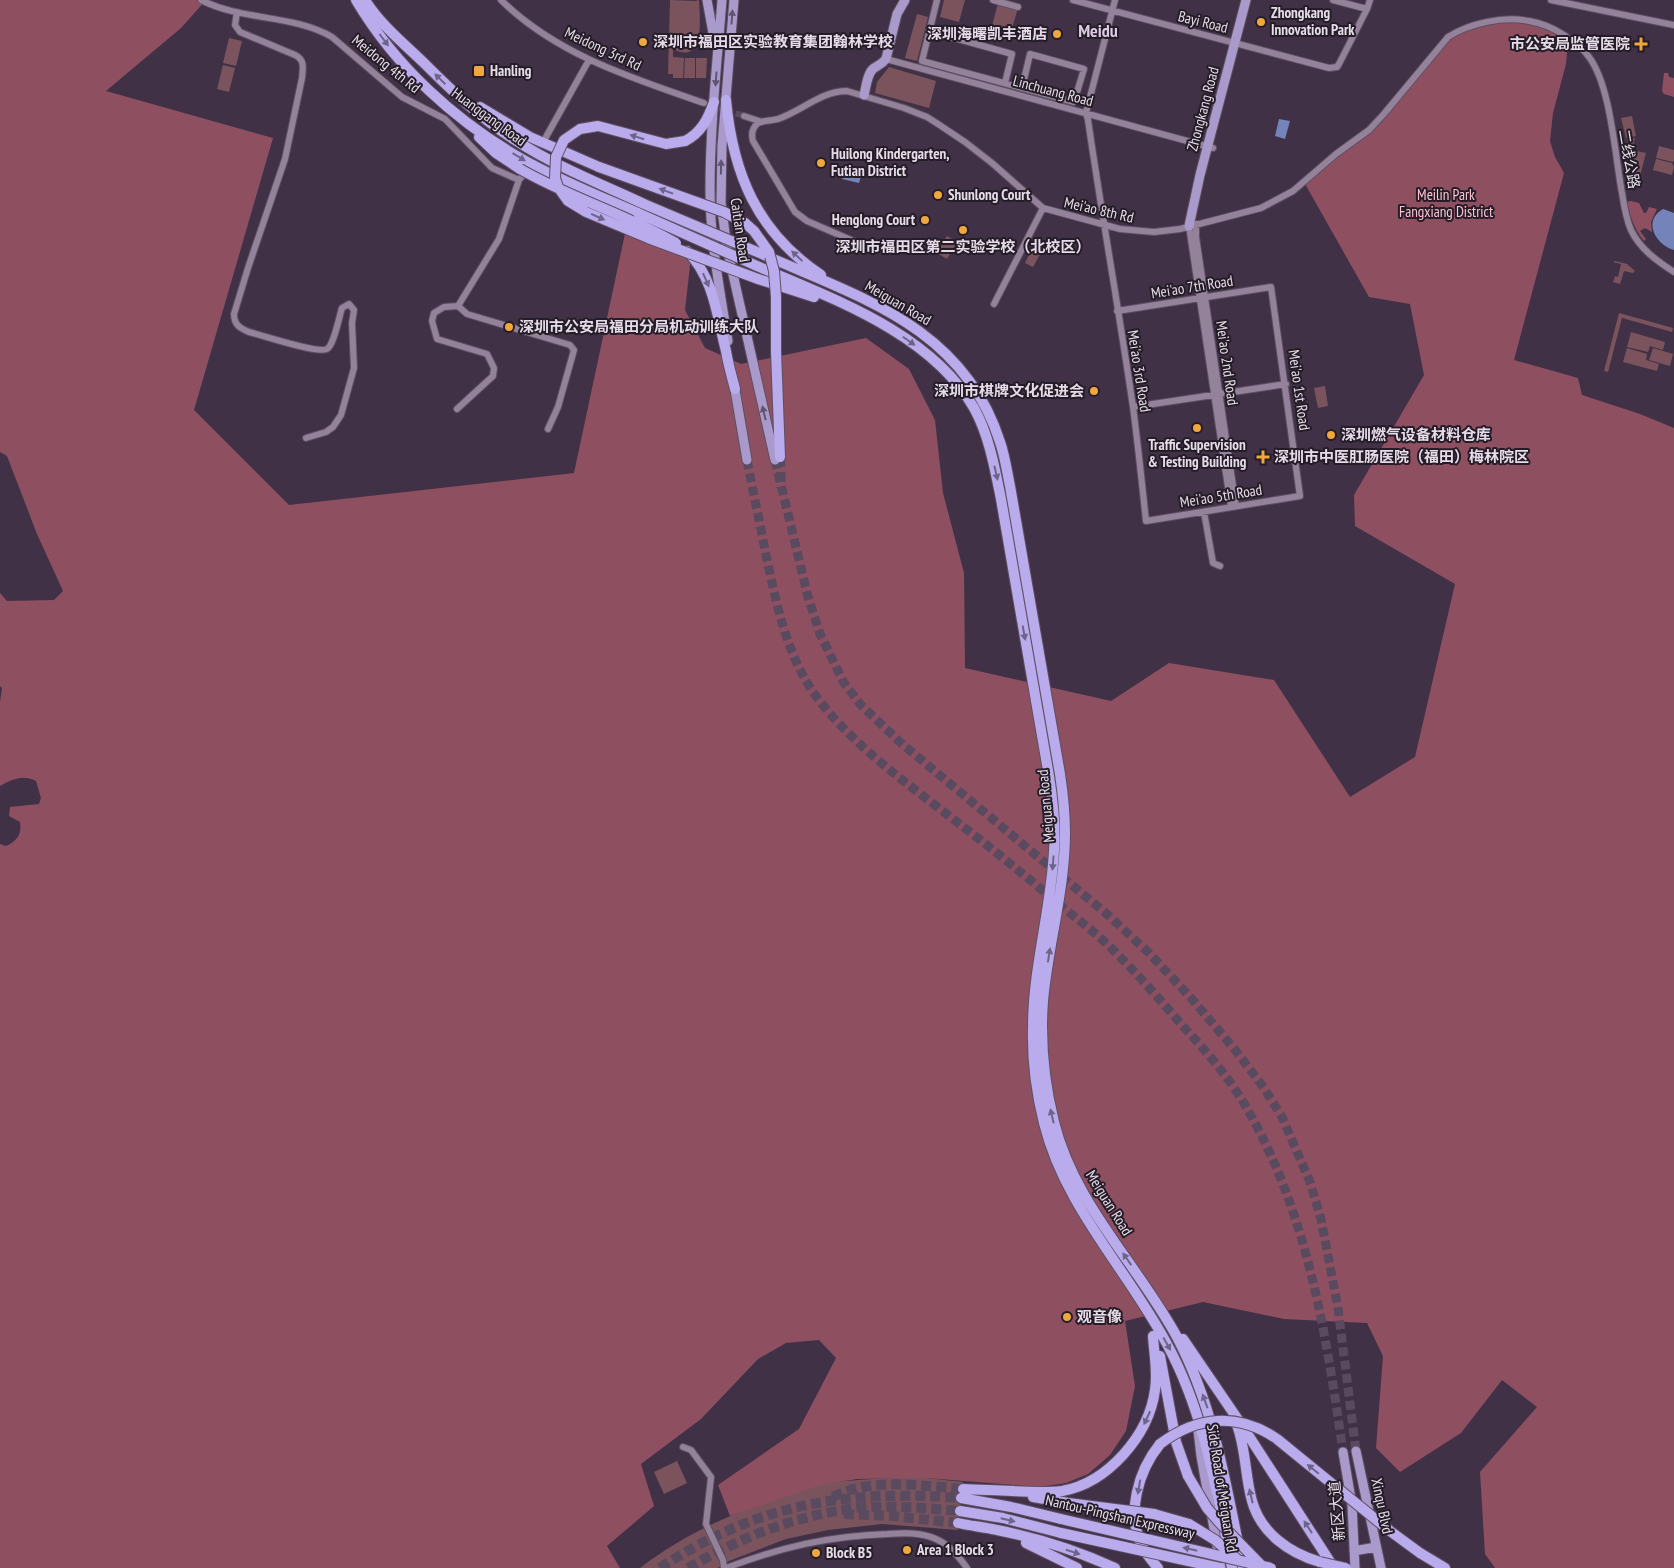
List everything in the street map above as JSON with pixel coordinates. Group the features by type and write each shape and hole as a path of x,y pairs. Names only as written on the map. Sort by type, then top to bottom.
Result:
{"highway":[{"name":"Huanggang Road","path":"356,0 388,45 447,107 461,118 521,158 554,176 638,213"},
{"name":"Huanggang Road","path":"365,0 377,17 455,93 515,140 560,165 644,204"},
{"path":"455,93 530,137 599,168 724,212 745,223 754,231 765,245 772,262 776,297 778,459"},
{"path":"726,100 735,160 748,193 761,216 802,261 851,294"},
{"path":"709,103 706,121 697,133 685,141 666,144 598,126 580,129 564,140 556,157 554,170 558,188 568,201 586,212 648,238 758,279 867,316"},
{"path":"461,118 496,153 522,172 652,230 676,243 695,260 708,283 720,320 735,389"},
{"name":"Meiguan Road","path":"644,204 762,254 886,310 913,326 947,354 985,406 1000,442 1010,486 1065,813 1062,873 1043,1002 1042,1050 1048,1098 1054,1125 1062,1149 1079,1185 1110,1236 1154,1298 1179,1340 1206,1405 1220,1456 1244,1568"},
{"name":"Meiguan Road","path":"638,213 893,329 916,346 952,378 975,410 990,450 1005,518 1054,815 1055,842 1052,872 1039,959 1032,1025 1034,1073 1038,1099 1054,1154 1070,1190 1091,1227 1142,1302 1177,1364 1196,1412 1212,1470 1232,1568"},
{"path":"1154,1298 1226,1401 1334,1568"},
{"path":"1142,1302 1163,1372 1176,1442 1188,1476 1207,1508 1264,1568"},
{"path":"993,1491 1040,1492 1068,1489 1095,1478 1119,1458 1140,1432 1153,1403 1156,1383 1153,1336"},
{"path":"1226,1401 1240,1434 1252,1501 1261,1521 1281,1544 1299,1554 1320,1562 1346,1568"},
{"path":"1158,1568 1141,1545 1137,1531 1136,1504 1140,1479 1145,1467 1160,1444 1190,1426 1213,1421 1233,1421 1258,1428 1282,1443 1390,1531 1420,1553 1445,1568"},
{"path":"993,1491 1154,1514 1189,1524 1232,1553 1244,1568"},
{"name":"Nantou-Pingshan Expressway","path":"993,1491 962,1493 1011,1507 1270,1568"},
{"name":"Nantou-Pingshan Expressway","path":"960,1511 1003,1518 1061,1533 1221,1568"},
{"path":"1219,1522 1270,1568"},
{"path":"958,1523 1023,1542 1077,1568"},
{"path":"974,1527 995,1530 1042,1542 1087,1556 1115,1568"}],"main road":[{"path":"707,0 718,55"},
{"name":"Caitian Road","path":"722,0 718,55 709,103 712,240 746,460"},
{"name":"Caitian Road","path":"734,0 721,166 724,225 727,248 778,459"},
{"path":"864,95 870,72 883,64 886,59 897,14 906,0"},
{"name":"Zhongkang Road","path":"1238,43 1246,0"},
{"name":"Zhongkang Road","path":"1192,225 1210,147 1238,43 1252,0"},
{"name":"Side Road of Meiguan Rd","path":"1196,1412 1201,1456 1221,1568"},
{"name":"Xinqu Blvd","path":"1356,1451 1381,1568"},
{"name":"新区大道","path":"1343,1452 1352,1505 1355,1568"},
{"path":"1354,1550 1376,1546"},
{"path":"1216,1568 1217,1550"}],"street":[{"path":"201,0 238,12 235,25 240,32 300,58 303,67 285,159 248,268 234,314 234,320 241,329 312,349 323,350 327,349 332,341 342,308 349,304 354,310 352,323 354,368 341,415 333,427 326,432 306,438"},
{"name":"Meidong 3rd Rd","path":"501,0 544,34 589,60 622,74 709,103"},
{"path":"937,0 922,61 1005,83 1022,88 1074,102 1084,68 1030,54 1022,88"},
{"path":"993,0 1018,6"},
{"name":"Bayi Road","path":"1073,0 1329,68 1334,68 1339,64 1367,9"},
{"path":"1086,113 1115,0"},
{"path":"1333,0 1367,9 1370,0"},
{"path":"1551,0 1674,26"},
{"name":"Meidong 4th Rd","path":"238,12 301,24 332,37 402,97 445,119 487,164 497,171 519,180"},
{"name":"Mei'ao 8th Rd","path":"762,122 779,119 832,92 847,91 864,95 914,111 938,124 978,152 1043,208 1104,225 1146,232 1180,229 1261,208 1294,191 1336,154 1374,125 1441,45 1458,31 1470,26 1497,21 1521,20 1540,24 1572,40"},
{"path":"929,31 1012,54 1005,83"},
{"name":"二线公路","path":"1572,40 1589,57 1603,86 1623,199 1631,229 1641,246 1674,272"},
{"name":"Linchuang Road","path":"886,59 1210,147"},
{"path":"546,138 589,60"},
{"path":"445,119 447,107"},
{"name":"Mei'ao 3rd Road","path":"1086,113 1133,407 1146,521"},
{"path":"744,116 762,122"},
{"path":"762,122 753,129 753,141 792,210 803,219 858,242"},
{"path":"458,306 499,239 522,172"},
{"path":"994,304 1043,208"},
{"name":"Mei'ao 2nd Road","path":"1192,225 1234,507"},
{"name":"Mei'ao 7th Road","path":"1117,311 1271,287"},
{"name":"Mei'ao 1st Road","path":"1271,287 1286,384 1300,496"},
{"path":"457,409 492,376 494,368 486,354 437,339 432,321 434,313 444,307 458,306 468,314 570,345 574,350 558,407 548,429"},
{"path":"1133,407 1286,384"},
{"name":"Mei'ao 5th Road","path":"1146,521 1300,496"},
{"path":"1204,512 1213,563 1220,566"},
{"path":"683,1447 692,1450 711,1477 706,1524 725,1568 795,1545 830,1538 913,1533 938,1539 954,1552 967,1568"}],"shaded area":[{"path":"670,0 699,0 700,28 696,46 691,51 683,53 673,49 673,57 684,58 683,78 673,78 673,74 668,74","holes":["673,38 694,38 691,46 684,49 676,45"]},
{"path":"944,0 965,0 959,22 940,17"},
{"path":"998,3 1018,8 1010,35 991,30"},
{"path":"917,14 928,17 917,61 905,58"},
{"path":"229,38 242,41 236,66 223,63"},
{"path":"685,58 695,58 695,78 684,78"},
{"path":"696,58 707,58 706,78 696,78"},
{"path":"223,65 235,68 229,92 217,89"},
{"path":"889,67 936,81 929,108 875,93 877,82"},
{"path":"1632,116 1636,136 1626,138 1621,118"},
{"path":"1624,138 1627,149 1629,148 1627,139 1635,138 1632,150 1646,153 1639,180 1633,178"},
{"path":"1659,146 1674,150 1673,162 1656,158"},
{"path":"1656,159 1672,163 1674,167 1672,175 1653,170"},
{"path":"947,236 957,242 947,259 937,253"},
{"path":"1034,244 1043,249 1033,267 1025,263"},
{"path":"1613,262 1627,264 1635,271 1633,273 1624,271 1620,284 1613,282 1615,276 1618,277 1621,264"},
{"path":"1619,313 1673,328 1672,332 1622,318 1608,372 1604,371"},
{"path":"1631,332 1665,342 1663,350 1650,346 1648,352 1627,347"},
{"path":"1627,348 1647,354 1646,360 1659,364 1657,371 1623,362"},
{"path":"1653,348 1673,354 1670,366 1649,360"},
{"path":"1325,386 1328,406 1318,408 1314,388"},
{"path":"677,1461 687,1483 664,1494 654,1472"},
{"path":"894,1478 926,1478 963,1482 958,1530 882,1524 828,1530 786,1539 729,1561 718,1568 640,1568 690,1535 763,1503 822,1484"}],"green space":[{"name":"Meilin Park Fangxiang District","path":"0,0 206,0 181,28 106,91 273,138 194,410 289,505 574,473 626,229 691,257 685,310 705,348 741,364 866,338 909,369 935,420 943,493 964,573 965,668 1111,701 1169,663 1274,680 1350,797 1415,757 1455,584 1355,526 1354,495 1424,375 1410,304 1369,297 1304,182 1369,130 1429,59 1458,31 1514,20 1555,30 1568,41 1566,64 1553,113 1550,141 1555,157 1564,173 1514,360 1578,378 1582,395 1640,414 1674,428 1674,1568 1495,1568 1485,1554 1480,1472 1537,1407 1502,1380 1461,1433 1400,1472 1376,1448 1383,1356 1367,1323 1284,1319 1203,1302 1125,1321 1135,1386 1126,1431 1110,1455 1088,1474 1066,1483 1039,1487 926,1478 857,1479 820,1485 730,1516 718,1485 799,1429 836,1358 819,1340 786,1343 758,1359 701,1419 641,1464 654,1506 607,1546 620,1568 0,1568 0,844 6,846 10,844 19,834 20,822 9,816 10,807 39,804 41,798 36,781 31,779 18,778 0,786 0,702 2,688 0,686 0,593 7,601 54,600 63,591 37,534 7,456 0,452"},
{"path":"1664,73 1668,73 1669,77 1674,78 1674,97 1664,94 1662,91"},
{"path":"1627,202 1639,203 1644,213 1646,213 1649,207 1657,209 1651,222 1652,232 1645,228 1640,231 1646,239 1644,241 1631,217"}],"water":[{"path":"1279,119 1290,121 1285,139 1275,136"},
{"path":"845,168 862,173 859,183 842,179"},
{"path":"1663,209 1674,213 1674,250 1662,243 1654,232 1653,220"}],"tunnel":[{"path":"710,105 744,116"},
{"path":"780,457 781,488"},
{"path":"747,460 783,626 796,660 813,692 846,731 865,749 1002,857 1107,944 1145,983 1207,1053 1245,1105 1266,1145 1284,1187 1299,1230 1321,1317 1343,1452"},
{"path":"775,460 808,597 820,634 844,683 861,705 901,743 1108,915 1149,953 1191,998 1236,1051 1264,1088 1282,1117 1310,1182 1321,1219 1338,1308 1356,1451"},
{"path":"833,1497 848,1491 880,1485 897,1484 963,1489"},
{"path":"660,1568 696,1546 732,1529 768,1515 804,1506 841,1499 880,1496 961,1498"},
{"path":"688,1568 707,1557 766,1531 827,1513 877,1507 960,1511"},
{"path":"844,1514 893,1516 958,1523"}],"place":[{"name":"Zhongkang Innovation Park","path":"1261,22"},
{"name":"深圳海曙凯丰酒店","path":"1057,34"},
{"name":"深圳市福田区实验教育集团翰林学校","path":"643,42"},
{"name":"市公安局监管医院","path":"1641,44"},
{"name":"Hanling","path":"479,71"},
{"name":"Huilong Kindergarten, Futian District","path":"821,163"},
{"name":"Shunlong Court","path":"938,195"},
{"name":"Henglong Court","path":"925,220"},
{"name":"深圳市福田区第二实验学校（北校区）","path":"963,230"},
{"name":"深圳市公安局福田分局机动训练大队","path":"509,327"},
{"name":"深圳市棋牌文化促进会","path":"1094,391"},
{"name":"Traffic Supervision & Testing Building","path":"1197,428"},
{"name":"深圳燃气设备材料仓库","path":"1331,435"},
{"name":"深圳市中医肛肠医院（福田）梅林院区","path":"1263,457"},
{"name":"观音像","path":"1067,1317"},
{"name":"Area 1 Block 3","path":"907,1550"},
{"name":"Block B5","path":"816,1553"}],"district":[{"name":"Meidu","path":"1098,31"}]}
